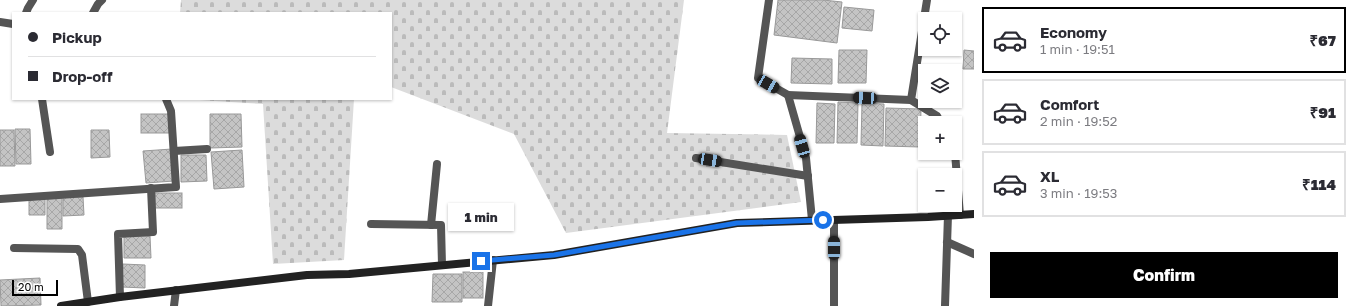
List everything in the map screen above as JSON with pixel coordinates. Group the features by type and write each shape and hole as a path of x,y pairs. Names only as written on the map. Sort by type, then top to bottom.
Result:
{"street":[{"path":"26,12 33,0"},
{"path":"94,12 102,0"},
{"path":"769,0 758,78 788,95 911,100 937,116"},
{"path":"911,100 927,0"},
{"path":"0,22 12,24"},
{"path":"788,95 806,158 812,220"},
{"path":"42,100 50,152"},
{"path":"0,198 176,187 171,111 166,100"},
{"path":"174,151 207,149"},
{"path":"696,158 808,176"},
{"path":"956,160 960,215"},
{"path":"431,225 437,164"},
{"path":"120,296 118,234 153,232 151,188"},
{"path":"61,306 120,296 308,275 349,274 442,264 554,255 737,223 974,214"},
{"path":"944,306 948,215"},
{"path":"834,220 834,306"},
{"path":"371,224 441,225 442,264"},
{"path":"947,242 974,254"},
{"path":"14,248 78,249 82,255 88,302"},
{"path":"488,306 493,260"},
{"path":"174,306 176,290"}],"green space":[{"path":"181,0 684,0 667,133 787,135 801,202 566,233 514,134 392,87 392,12 180,12"},
{"path":"199,100 354,100 344,260 273,264 263,104"}],"building":[{"path":"778,0 823,0 842,2 837,43 774,35"},
{"path":"844,7 874,10 872,31 842,28"},
{"path":"839,50 867,50 866,83 838,83"},
{"path":"964,50 974,51 974,69 963,69"},
{"path":"792,58 832,59 832,84 791,83"},
{"path":"838,102 858,103 857,143 837,143"},
{"path":"817,103 835,104 834,143 816,143"},
{"path":"862,103 884,104 883,146 861,145"},
{"path":"886,108 921,109 921,116 918,116 918,147 885,146"},
{"path":"141,114 169,114 169,133 141,133"},
{"path":"210,114 241,114 242,147 210,148"},
{"path":"15,129 30,129 31,164 16,164"},
{"path":"0,130 14,130 15,166 0,166"},
{"path":"91,130 109,130 110,157 91,158"},
{"path":"172,149 174,181 146,183 143,151"},
{"path":"242,150 244,187 214,189 211,152"},
{"path":"181,155 206,155 207,181 181,182"},
{"path":"155,193 182,193 182,208 155,208"},
{"path":"63,197 83,197 84,215 63,216"},
{"path":"62,198 62,229 47,229 47,199"},
{"path":"45,199 45,215 29,215 29,200"},
{"path":"124,236 150,236 151,258 124,258"},
{"path":"123,264 145,265 145,288 122,287"},
{"path":"463,272 483,272 483,298 463,298"},
{"path":"433,274 462,274 462,302 432,302"},
{"path":"40,278 41,305 1,306 0,280"}],"route":[{"path":"481,261 554,255 737,223 823,220"}]}
